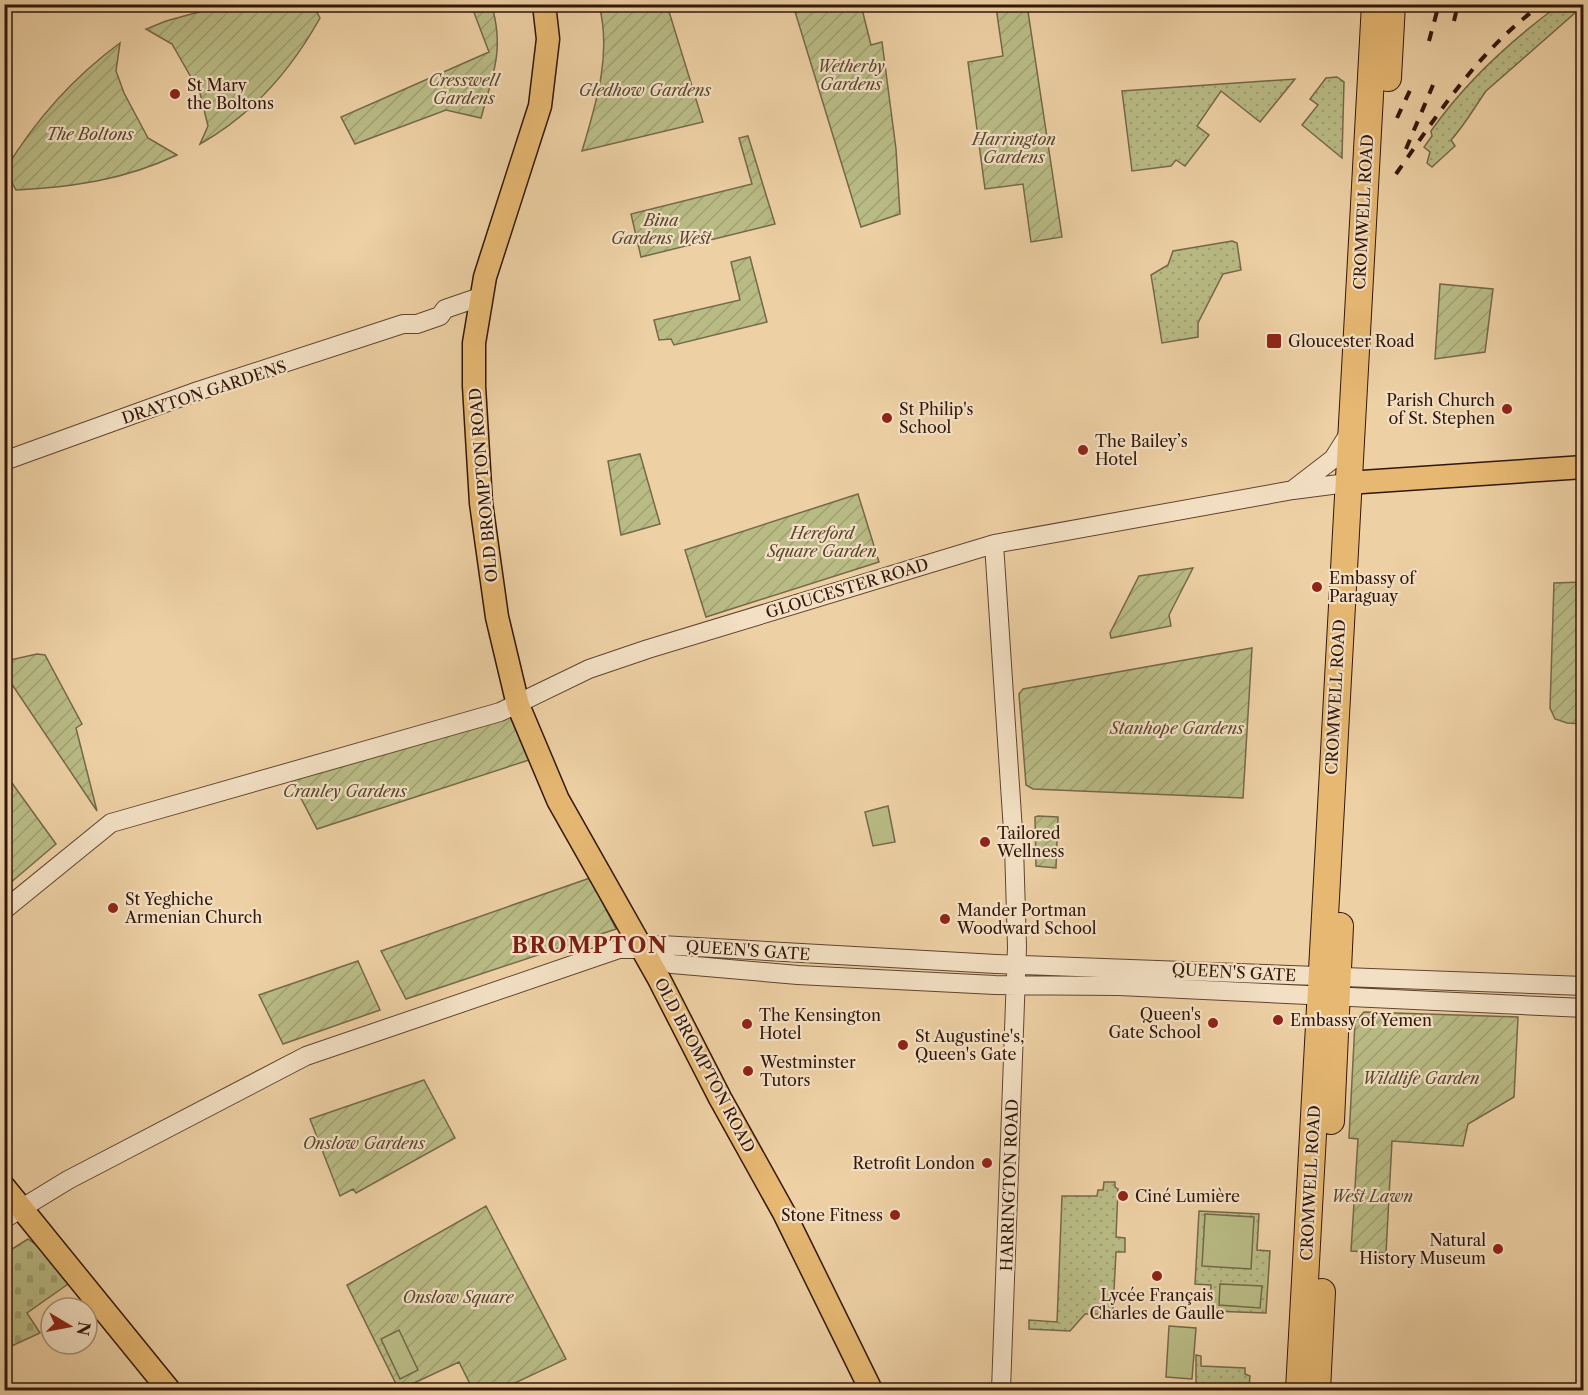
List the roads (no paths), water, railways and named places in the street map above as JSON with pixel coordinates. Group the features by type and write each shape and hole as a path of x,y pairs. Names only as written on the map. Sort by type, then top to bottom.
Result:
{"highway":[{"name":"CROMWELL ROAD","path":"1356,483 1350,432 1375,4"},
{"name":"CROMWELL ROAD","path":"1299,1390 1328,987 1356,483 1392,4"},
{"name":"CROMWELL ROAD","path":"1317,1390 1328,987"}],"main road":[{"name":"OLD BROMPTON ROAD","path":"544,4 548,57 540,106 529,149 495,244 480,297 473,364 482,511 497,617 518,705 558,800 643,949 710,1080 802,1246 871,1390"},
{"name":"GLOUCESTER ROAD","path":"1356,483 1584,468"},
{"path":"4,1187 13,1214 169,1390"}],"street":[{"name":"DRAYTON GARDENS","path":"4,461 198,391 403,324 415,314 439,306 446,309 480,297"},
{"name":"GLOUCESTER ROAD","path":"1293,490 1333,459 1350,432"},
{"name":"GLOUCESTER ROAD","path":"518,705 589,669 994,544 1293,490 1356,483"},
{"path":"994,544 1014,846 1016,985"},
{"path":"4,910 111,823 485,717 518,705"},
{"name":"QUEEN'S GATE","path":"643,949 661,945 1017,964 1584,1008"},
{"path":"13,1214 68,1180 306,1056 610,952 643,949"},
{"name":"QUEEN'S GATE","path":"643,949 672,964 710,969 1016,985 1584,986"},
{"path":"666,992 675,979 710,969"},
{"name":"HARRINGTON ROAD","path":"1000,1389 1016,985"}],"railway":[{"path":"1429,41 1439,4"},
{"path":"1454,21 1458,4"},
{"path":"1396,174 1479,62 1519,22 1542,4"},
{"path":"1406,149 1433,85"},
{"path":"1397,118 1412,86"}],"place":[{"name":"St Mary the Boltons","path":"175,94"},
{"name":"Gloucester Road","path":"1274,341"},
{"name":"Parish Church of St. Stephen","path":"1507,409"},
{"name":"St Philip's School","path":"887,418"},
{"name":"The Bailey’s Hotel","path":"1083,450"},
{"name":"Embassy of Paraguay","path":"1317,587"},
{"name":"Tailored Wellness","path":"985,842"},
{"name":"St Yeghiche Armenian Church","path":"113,908"},
{"name":"Mander Portman Woodward School","path":"945,919"},
{"name":"Embassy of Yemen","path":"1278,1020"},
{"name":"Queen's Gate School","path":"1213,1023"},
{"name":"The Kensington Hotel","path":"747,1024"},
{"name":"St Augustine's, Queen's Gate","path":"903,1045"},
{"name":"Westminster Tutors","path":"748,1071"},
{"name":"Retrofit London","path":"987,1163"},
{"name":"Ciné Lumière","path":"1123,1196"},
{"name":"Stone Fitness","path":"895,1215"},
{"name":"Natural History Museum","path":"1498,1249"},
{"name":"Lycée Français Charles de Gaulle","path":"1157,1276"}],"district":[{"name":"BROMPTON","path":"590,945"}],"park label":[{"name":"Wetherby Gardens","path":"851,75"},
{"name":"Cresswell Gardens","path":"464,89"},
{"name":"Gledhow Gardens","path":"645,90"},
{"name":"The Boltons","path":"90,134"},
{"name":"Harrington Gardens","path":"1014,148"},
{"name":"Bina Gardens West","path":"661,229"},
{"name":"Hereford Square Garden","path":"822,542"},
{"name":"Stanhope Gardens","path":"1177,728"},
{"name":"Cranley Gardens","path":"345,791"},
{"name":"Wildlife Garden","path":"1421,1078"},
{"name":"Onslow Gardens","path":"364,1143"},
{"name":"West Lawn","path":"1372,1196"},
{"name":"Onslow Square","path":"458,1297"}]}
